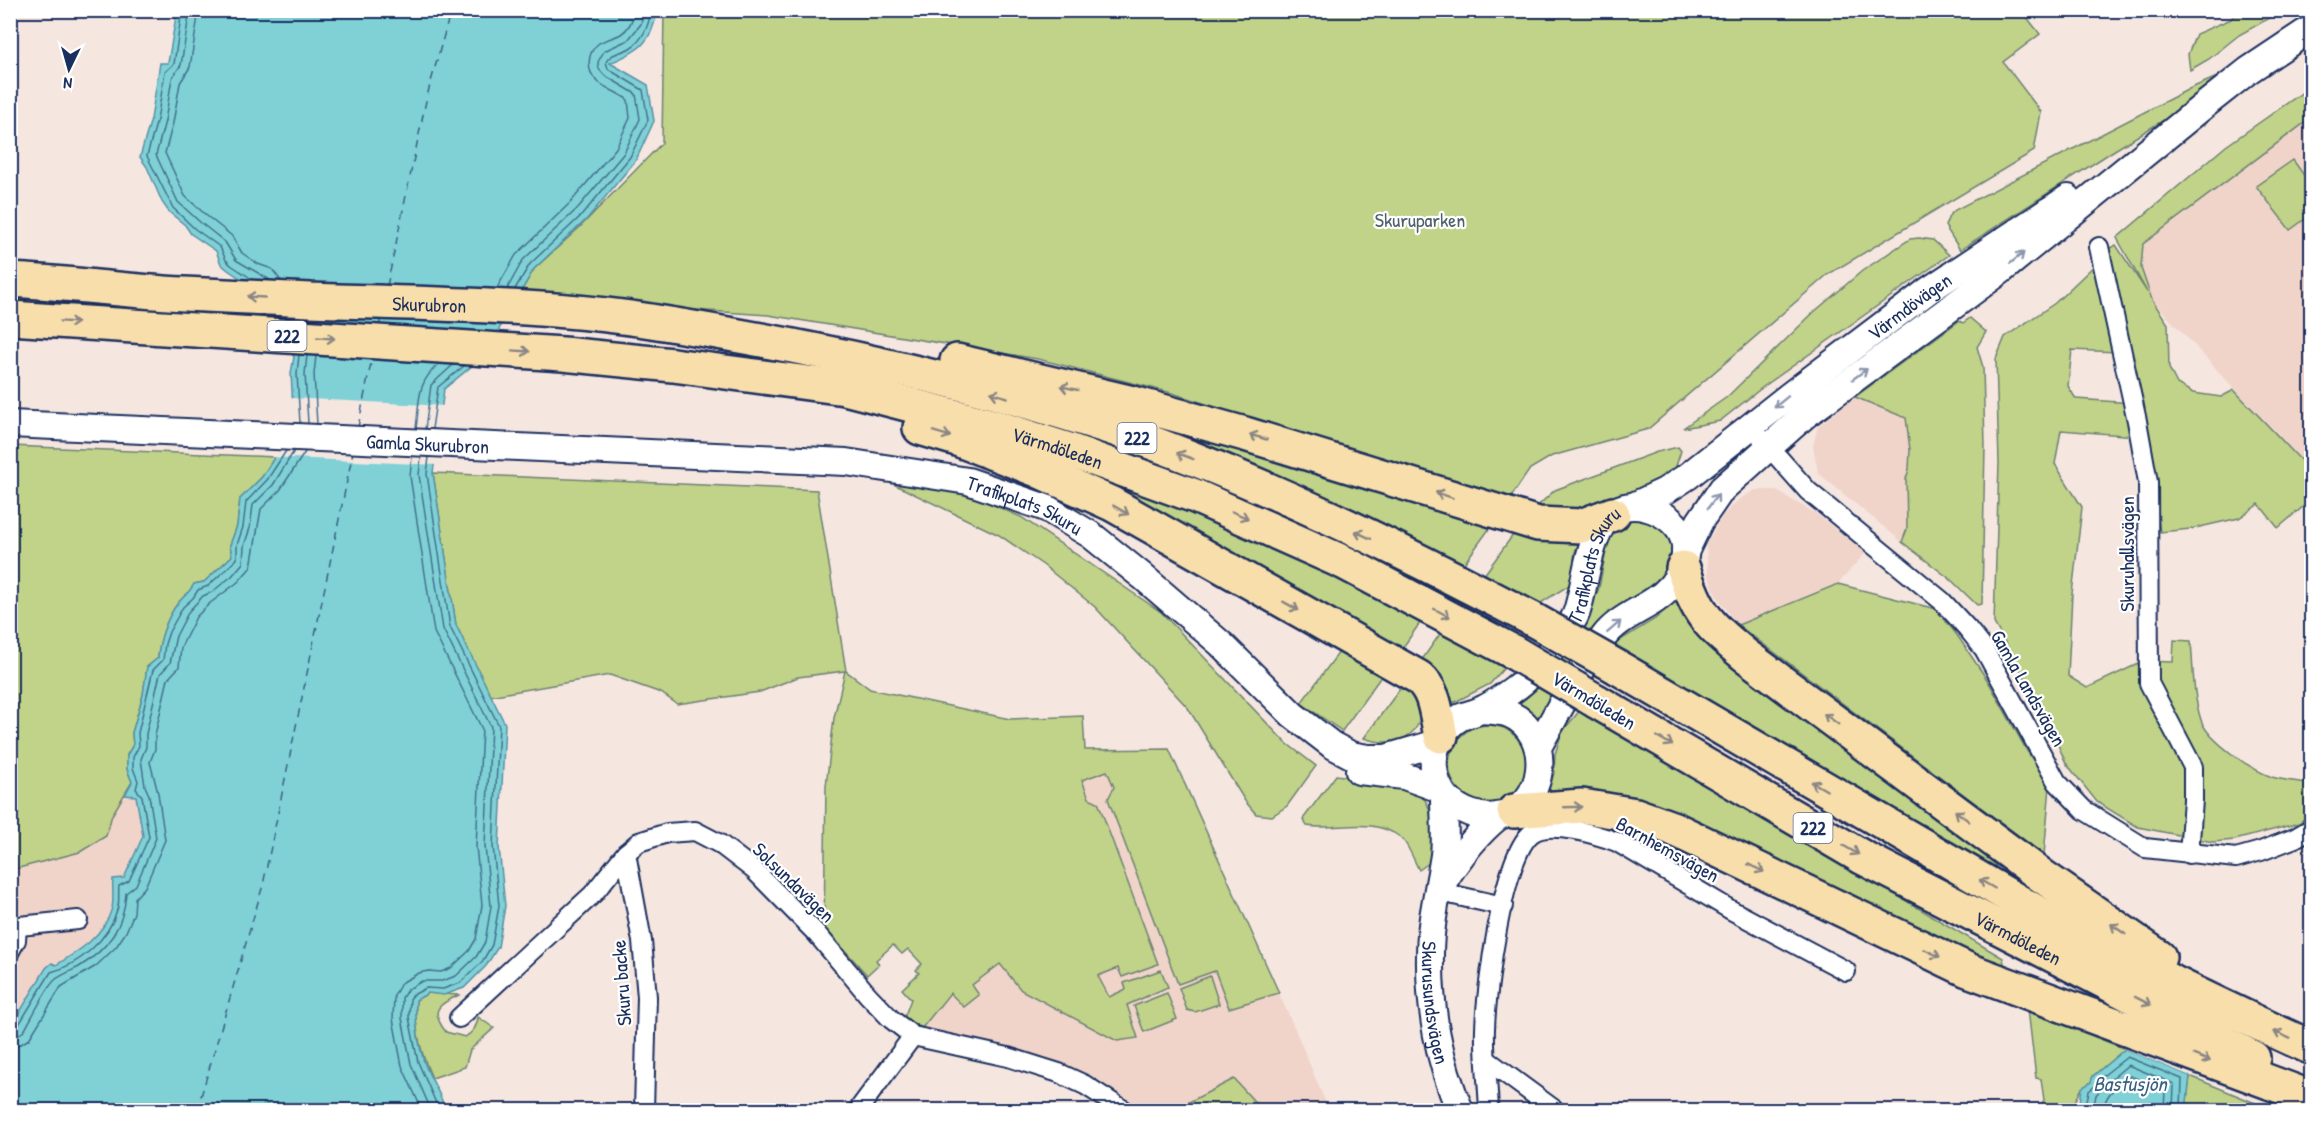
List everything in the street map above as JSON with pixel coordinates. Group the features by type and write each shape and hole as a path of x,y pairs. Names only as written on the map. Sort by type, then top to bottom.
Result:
{"highway":[{"name":"Skurubron","path":"10,278 182,294 566,311 767,325 844,373"},
{"name":"Skurubron","path":"10,318 563,354 674,365 844,373"},
{"path":"844,373 946,358 1133,403 1298,449 1512,517 1561,526 1581,526 1623,510"},
{"path":"844,373 880,416 957,439 1035,469 1112,504 1418,677 1427,684 1433,698 1439,739"},
{"name":"Värmdöleden","path":"844,373 962,385 1113,429 1221,469 1416,559 1520,612 2038,913 2253,1022 2312,1048"},
{"name":"Värmdöleden","path":"844,373 1153,480 1275,530 1396,589 1500,645 1862,856 2312,1088"},
{"path":"1684,560 1696,604 1716,632 2042,876 2253,1022"},
{"path":"1507,813 1582,806 1635,815 1663,825 1968,970 2312,1098"}],"main road":[{"name":"Värmdövägen","path":"1684,560 1709,505 1728,482 1768,446 1804,416 2002,270 2249,70 2312,28"},
{"name":"Värmdövägen","path":"1623,510 1676,485 1929,290 2193,115"},
{"name":"Gamla Skurubron","path":"10,424 846,462"},
{"name":"Trafikplats Skuru","path":"846,462 968,481 1046,507 1091,535 1175,606 1217,658 1273,716 1306,746 1337,756 1404,776 1442,792 1463,811 1475,815 1507,813 1526,801 1539,780 1541,758 1538,747 1564,696 1604,636 1629,615 1656,600 1669,588 1684,560 1685,542 1681,532 1672,520 1656,511 1623,510 1602,525 1594,539 1575,617 1532,675 1481,710 1460,718 1449,726 1439,739 1386,758 1337,756"},
{"path":"1481,710 1508,714 1518,719 1538,747"},
{"path":"1439,739 1434,765 1442,792"},
{"name":"Skurusundsvägen","path":"1442,792 1444,854 1436,891 1430,954 1434,1019 1442,1059 1460,1110"},
{"path":"1436,891 1466,850 1489,824 1507,813"}],"street":[{"name":"Skuruhallsvägen","path":"2099,248 2148,482 2149,683 2193,767 2189,854"},
{"name":"Gamla Landsvägen","path":"1751,427 1808,491 1942,602 1966,628 1984,650 2057,782 2084,810 2145,848 2236,858 2261,851 2312,828"},
{"name":"Barnhemsvägen","path":"1489,1110 1485,1031 1486,995 1491,959 1511,870 1519,849 1533,832 1543,828 1566,829 1617,842 1731,910 1846,971"},
{"name":"Solsundavägen","path":"459,1018 594,894 626,853 639,842 676,832 695,831 720,844 754,870 816,933 868,995 891,1019 913,1036 1008,1057 1059,1073 1085,1085 1124,1110"},
{"name":"Skuru backe","path":"626,853 642,941 648,997 644,1110"},
{"path":"1436,891 1503,906"},
{"path":"10,951 16,940 14,926 78,920"},
{"path":"858,1110 913,1036"},
{"path":"1487,1060 1555,1110"}],"shaded area":[{"path":"2311,118 2311,471 2152,300 2141,268 2143,244"},
{"path":"1855,397 1906,418 1910,450 1906,479 1907,529 1902,542 1818,473 1813,446 1818,426"},
{"path":"1755,490 1775,490 1815,513 1866,552 1838,584 1769,649 1737,625 1716,595 1708,575 1706,545 1723,515 1738,500"},
{"path":"1169,749 1329,1110 1142,1110 1095,1078 1046,1057 944,1035 918,1026 1006,751"},
{"path":"125,795 136,796 143,836 124,878 113,879 112,907 105,923 99,933 82,949 46,968 11,1027 11,870 80,852 106,836 112,815"}],"green space":[{"name":"Skuruparken","path":"2024,10 2025,15 2040,34 2003,62 2041,112 2034,151 1827,275 1648,429 1552,456 1530,469 1505,506 1294,432 1172,393 1038,359 768,315 517,298 534,269 580,227 662,143 664,11"},
{"path":"2239,11 2282,11 2239,35 2209,59 2190,70 2188,54 2196,34 2231,19"},
{"path":"2234,70 2195,101 1960,250 1945,226 1949,216 1955,210 2191,88"},
{"path":"2311,89 2311,118 2143,244 2141,268 2152,300 2168,324 2169,368 2177,384 2193,393 2221,397 2234,390 2311,471 2311,500 2278,528 2259,504 2239,518 2191,529 2160,532 2144,403 2104,251 2116,245 2147,292 2117,238 2226,146 2306,90"},
{"path":"2293,160 2311,185 2312,214 2290,230 2256,186"},
{"path":"1910,239 1933,240 1949,255 1763,387 1720,421 1683,428 1727,397 1814,312 1862,271"},
{"path":"2097,263 2117,352 2072,350 2068,386 2076,399 2132,403 2135,436 2061,430 2055,464 2082,507 2072,594 2068,676 2087,688 2144,661 2173,662 2174,640 2191,641 2198,710 2205,728 2212,737 2263,773 2304,783 2311,749 2311,813 2299,823 2235,840 2213,842 2138,827 2097,802 2066,763 2040,704 1994,623 1999,463 1996,359 2005,337 2055,303"},
{"path":"1970,318 1986,332 1977,347 1983,367 1985,445 1982,604 1977,605 1950,579 1902,542 1907,529 1906,479 1910,450 1906,418 1855,397 1959,321 1963,323"},
{"path":"1147,422 1495,521 1463,565 1323,499"},
{"path":"973,434 1120,483 1311,565 1422,620 1399,653"},
{"path":"11,446 275,457 262,477 240,499 237,526 230,545 232,556 204,582 194,584 178,603 167,622 158,658 147,667 143,695 132,733 133,745 127,755 127,769 132,782 112,815 106,836 80,852 11,870"},
{"path":"1678,447 1681,451 1674,472 1654,487 1621,495 1582,513 1530,513 1555,490 1657,452"},
{"path":"433,473 817,490 846,671 870,689 1010,719 1083,716 1085,750 1169,749 1279,993 1229,1008 1215,971 1178,984 1108,799 1114,787 1107,771 1082,780 1089,798 1098,802 1158,964 1122,977 1118,968 1098,976 1109,997 1126,989 1124,983 1161,970 1168,987 1127,1005 1138,1038 1117,1041 1021,990 1000,964 972,985 979,995 964,1007 950,993 922,1028 904,1018 911,999 902,989 919,973 916,970 922,964 908,949 902,954 893,945 876,960 879,964 867,975 824,927 826,786 834,718 845,671 798,677 760,692 677,704 661,693 610,675 490,696 456,625"},
{"path":"919,479 961,491 1021,517 1161,612 1285,742 1316,766 1287,806 1272,816 1256,814 1245,801 1188,708 1095,607 1043,565 999,535 891,483"},
{"path":"1631,518 1656,523 1666,530 1672,542 1671,562 1659,578 1617,608 1594,630 1556,688 1539,721 1519,704 1537,689 1586,620 1599,588 1608,540 1617,528"},
{"path":"1518,528 1584,531 1575,552 1571,584 1541,603 1484,575"},
{"path":"1838,584 1936,609 1957,635 1988,681 2027,751 2050,786 2044,855 1738,625"},
{"path":"1677,600 1694,630 1722,654 1993,860 1996,867 1696,694 1614,644 1655,619"},
{"path":"1442,631 1504,668 1490,684 1453,703 1419,664"},
{"path":"1342,648 1385,671 1342,731 1301,703"},
{"path":"1405,682 1416,696 1420,709 1420,720 1414,730 1406,737 1394,741 1380,742 1364,738"},
{"path":"1581,709 2003,958 2005,968 1547,796 1562,732"},
{"path":"1480,725 1496,725 1510,731 1521,742 1527,756 1527,772 1521,786 1510,797 1496,803 1480,803 1466,797 1455,786 1449,772 1449,756 1455,742 1466,731"},
{"path":"1336,775 1397,786 1425,800 1430,812 1433,860 1419,870 1403,840 1378,827 1307,826 1303,819"},
{"path":"1210,976 1219,1004 1195,1012 1187,1010 1179,988"},
{"path":"428,993 459,995 438,1009 438,1018 446,1032 465,1037 474,1029 478,1017 494,1028 470,1050 465,1067 432,1078 422,1050 416,1020 416,1000"},
{"path":"1167,993 1177,1019 1144,1032 1134,1006"},
{"path":"2028,1009 2125,1049 2082,1088 2071,1110 2038,1110 2044,1100 2041,1079 2036,1078"},
{"path":"2190,1076 2272,1110 2186,1110"},
{"path":"1234,1079 1262,1110 1160,1110 1189,1102"}],"water":[{"path":"177,11 657,11 648,38 636,50 610,63 648,85 654,121 636,160 587,219 534,269 483,357 444,389 433,473 456,625 505,724 499,847 505,906 498,947 486,966 464,988 444,995 428,993 416,1000 422,1055 445,1110 11,1110 11,1027 46,968 52,963 56,965 82,948 103,927 112,908 113,879 124,878 143,836 136,796 125,795 132,782 127,769 127,755 133,745 132,733 143,695 147,667 158,658 164,629 178,603 194,584 204,582 232,556 230,545 237,526 240,499 262,477 294,426 291,373 294,357 247,283 221,264 216,251 191,234 185,225 169,212 140,157 151,119 160,63 168,63"},
{"name":"Bastusjön","path":"2125,1049 2190,1076 2186,1110 2079,1110 2082,1088"}],"pier":[{"path":"290,398 445,406 437,465 271,457 291,425"},
{"path":"2126,1047 2191,1073 2193,1077 2122,1048"}],"ferry route":[{"path":"387,286 427,96 451,10"},
{"path":"379,327 381,317"},
{"path":"358,427 372,358"},
{"path":"197,1110 263,885 353,452"}]}
